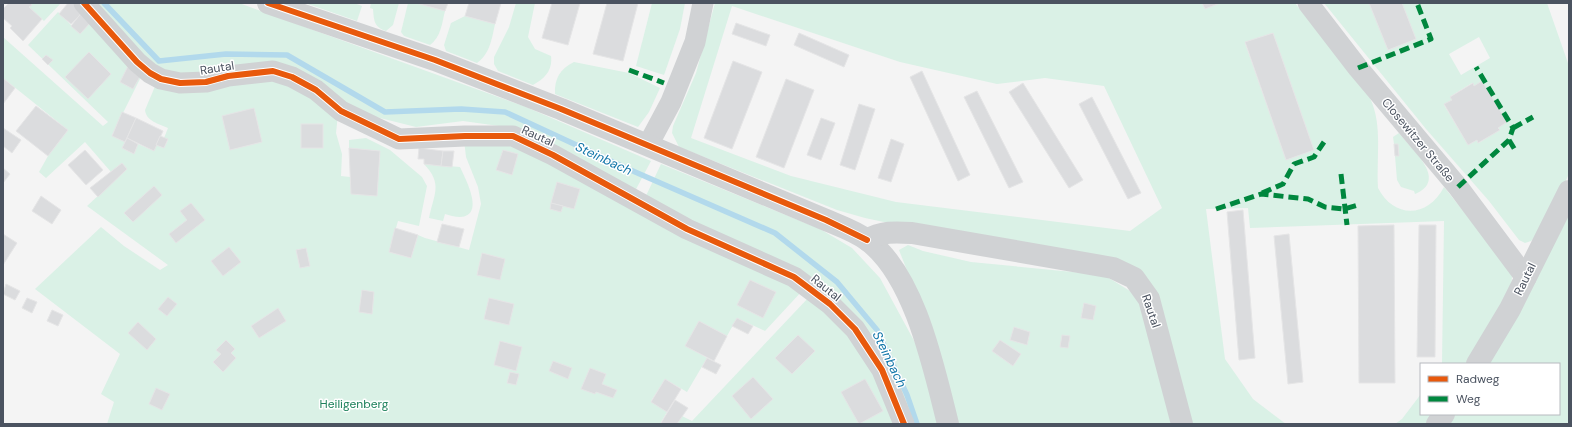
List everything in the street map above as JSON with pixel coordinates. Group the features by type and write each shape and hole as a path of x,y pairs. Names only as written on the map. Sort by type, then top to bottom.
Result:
{"street":[{"name":"Rautal","path":"84,3 137,62 150,73 162,79 180,83 206,82 228,76 273,71 292,77 316,90 341,110 399,139 513,136 550,153 687,229 794,276 830,304 855,329 882,370 904,424"},
{"path":"268,3 435,60 561,108 826,220 867,240 892,266 910,300 928,346 948,424"},
{"path":"648,145 671,102 695,42 703,3"},
{"name":"Closewitzer Straße","path":"1308,3 1358,68 1458,187 1526,278"},
{"name":"Rautal","path":"1478,363 1510,309 1569,191"},
{"name":"Rautal","path":"867,240 884,233 912,233 1113,268 1134,278 1149,299 1182,424"},
{"path":"1437,424 1443,415"}],"green space":[{"path":"30,3 61,3 44,21 29,7 32,5"},
{"path":"90,3 239,3 526,107 651,161 634,193 499,126 463,121 416,127 368,115 306,80 206,77 152,69"},
{"path":"305,3 354,3 362,6 357,21"},
{"path":"371,3 399,3 393,25 386,31 379,28 375,23 373,9 370,8"},
{"path":"408,3 415,3 445,11 439,34 430,45 404,36 401,32"},
{"path":"516,3 535,3 528,37 535,49 551,56 551,66 547,74 533,85 498,71 494,64 494,57 509,27"},
{"path":"652,3 685,3 680,29 664,75 636,66"},
{"path":"715,3 1202,3 1205,9 1220,3 1295,3 1370,98 1374,108 1378,130 1378,188 1385,198 1393,205 1411,211 1429,205 1444,187 1505,263 1512,276 1511,293 1472,363 1442,363 1444,221 1250,228 1248,208 1206,209 1225,359 1253,399 1286,424 1190,424 1147,278 865,218 837,210 679,147 672,133 673,126 696,73","holes":["732,6 900,62 997,84 1045,78 1104,86 1162,208 1130,231 896,202 791,176 691,138","1273,33 1314,150 1286,160 1245,43"]},
{"path":"1324,3 1369,3 1388,50 1416,39 1402,3 1547,3 1569,66 1569,174 1540,233 1531,241 1525,243 1519,240 1489,201 1426,129","holes":["1479,37 1490,58 1461,75 1449,54","1482,82 1507,122 1498,128 1499,130 1479,143 1477,140 1468,145 1444,105 1452,100 1451,96 1472,83 1474,86"]},
{"name":"Heiligenberg","path":"58,12 80,34 93,20 143,73 112,135 125,142 122,148 134,154 138,144 154,151 156,145 164,148 168,140 164,138 168,128 150,119 145,110 156,84 272,75 338,114 336,133 342,154 341,176 350,177 377,196 380,151 349,148 349,140 366,138 390,150 422,177 427,186 419,226 398,221 389,252 411,258 418,235 469,250 481,204 478,187 466,157 464,140 524,148 803,290 765,331 737,318 727,336 699,321 686,346 707,358 687,392 665,379 651,401 667,412 661,422 663,424 107,424 114,402 101,394 120,354 35,289 101,227 124,246 160,270 168,265 87,206 127,169 122,163 111,172 85,142 46,178 39,172 48,156 68,130 3,78 3,37 103,126 108,122 28,45"},
{"path":"465,16 495,24 488,50 477,63 446,51 444,45 451,23"},
{"path":"574,62 629,73 660,88 649,112 638,127 555,94 559,75 565,68"},
{"path":"1399,133 1419,156 1428,173 1429,181 1425,188 1415,194 1414,191 1401,187 1397,180 1395,156 1399,156 1398,144 1394,144 1393,137"},
{"path":"424,164 460,167 472,196 472,210 468,215 460,217 445,214 443,221 429,218 436,190 434,178"},
{"path":"661,164 820,229 852,248 880,278 918,348 939,424 911,424 861,323 644,200"},
{"path":"1569,211 1569,424 1446,424 1453,415 1560,415 1560,363 1487,363"},
{"path":"908,245 923,251 971,262 1104,275 1130,291 1139,302 1174,424 956,424 908,273 899,250"},
{"path":"810,296 843,328 866,359 898,424 677,424 682,416 692,421"},
{"path":"1420,395 1420,415 1433,415 1426,424 1395,424 1402,419"}],"building":[{"path":"9,3 30,3 32,5 29,7 42,19 23,41 10,28 12,26 3,18 3,9"},
{"path":"68,3 73,3 83,12 71,24 59,14"},
{"path":"416,3 448,3 445,11"},
{"path":"469,3 501,3 495,24 465,16"},
{"path":"552,3 580,3 568,45 542,38"},
{"path":"607,3 638,3 623,61 593,54"},
{"path":"1202,3 1220,3 1205,9"},
{"path":"1369,3 1402,3 1416,39 1388,50"},
{"path":"82,12 92,21 80,34 71,26"},
{"path":"736,23 770,35 766,46 732,34"},
{"path":"799,33 849,55 844,67 794,45"},
{"path":"1273,33 1314,150 1286,160 1245,42"},
{"path":"89,52 111,74 88,99 65,77"},
{"path":"46,55 53,60 48,65 42,59"},
{"path":"733,61 762,72 732,149 704,138"},
{"path":"128,66 142,73 133,89 120,82"},
{"path":"922,71 970,175 958,181 910,77"},
{"path":"3,78 15,88 3,104"},
{"path":"786,79 814,90 784,168 756,157"},
{"path":"1482,81 1507,122 1498,128 1500,130 1478,143 1477,140 1468,145 1444,104 1452,100 1450,97 1473,83 1474,86"},
{"path":"1023,83 1083,180 1069,188 1009,92"},
{"path":"977,91 1023,182 1009,188 964,97"},
{"path":"1092,97 1141,193 1128,199 1079,104"},
{"path":"859,104 875,109 855,170 840,165"},
{"path":"36,106 68,130 48,156 16,131"},
{"path":"254,108 262,142 230,150 222,116"},
{"path":"122,112 136,118 125,142 112,136"},
{"path":"136,118 163,131 154,151 127,138"},
{"path":"821,118 835,123 821,160 807,155"},
{"path":"301,124 323,124 323,148 301,148"},
{"path":"3,128 21,140 12,153 3,146"},
{"path":"160,136 168,139 164,148 156,145"},
{"path":"127,138 138,144 134,154 122,148"},
{"path":"891,139 904,144 891,182 878,178"},
{"path":"1394,144 1398,144 1399,156 1395,156"},
{"path":"349,148 380,151 377,196 351,194"},
{"path":"419,148 443,151 441,166 424,164 424,159 418,159"},
{"path":"85,150 103,170 86,185 68,165"},
{"path":"503,150 518,154 512,175 496,170"},
{"path":"443,151 454,151 452,167 441,166"},
{"path":"122,163 127,169 98,197 90,188"},
{"path":"3,168 10,174 3,183"},
{"path":"557,182 580,189 574,209 551,203"},
{"path":"154,186 162,195 133,222 124,213"},
{"path":"41,196 61,210 52,224 32,211"},
{"path":"191,203 205,220 176,243 169,234 187,220 180,211"},
{"path":"551,203 563,206 561,212 550,209"},
{"path":"1243,210 1255,358 1239,360 1227,212"},
{"path":"442,224 464,229 459,247 437,242"},
{"path":"1394,225 1395,383 1359,383 1358,226"},
{"path":"1419,225 1436,225 1435,357 1417,357"},
{"path":"395,228 418,235 411,258 389,252"},
{"path":"3,234 17,243 3,265"},
{"path":"1289,234 1303,382 1288,384 1274,236"},
{"path":"229,247 241,262 223,276 211,261"},
{"path":"306,248 310,266 300,268 296,250"},
{"path":"482,253 505,259 500,280 477,275"},
{"path":"750,280 776,292 763,318 737,305"},
{"path":"6,284 20,291 15,300 3,294"},
{"path":"362,290 374,292 372,314 359,312"},
{"path":"168,297 177,304 167,316 158,309"},
{"path":"27,298 37,302 32,313 22,308"},
{"path":"489,298 514,304 509,325 484,319"},
{"path":"1084,303 1096,306 1093,320 1081,318"},
{"path":"278,308 286,321 259,338 251,326"},
{"path":"52,310 63,315 58,326 47,321"},
{"path":"737,318 753,326 748,334 732,326"},
{"path":"699,321 727,336 714,361 685,346"},
{"path":"138,322 156,339 147,350 128,333"},
{"path":"1014,327 1030,332 1027,345 1010,340"},
{"path":"798,335 815,351 792,374 775,358"},
{"path":"1062,335 1070,336 1068,348 1060,347"},
{"path":"226,340 235,349 231,353 236,358 223,372 213,362 221,354 216,350"},
{"path":"1000,340 1021,354 1013,366 992,351"},
{"path":"500,341 522,347 516,371 494,365"},
{"path":"707,358 721,365 716,374 702,367"},
{"path":"553,361 572,368 568,379 549,371"},
{"path":"590,368 606,374 602,384 617,390 613,398 581,389"},
{"path":"510,372 519,374 516,385 507,383"},
{"path":"753,377 773,399 751,419 732,396"},
{"path":"665,379 681,389 667,412 651,402"},
{"path":"865,379 883,411 859,424 841,392"},
{"path":"156,388 170,394 162,410 149,404"},
{"path":"675,400 688,408 677,424 661,423"}],"waterway":[{"name":"Steinbach","path":"104,3 159,61 226,54 287,55 385,112 461,109 505,112 626,168 775,233 837,282 877,330 907,395 917,424"}],"marked path":[{"path":"1358,68 1431,39 1417,3"},
{"path":"1458,187 1509,140 1513,128 1476,67"},
{"path":"629,70 664,83"},
{"path":"1513,128 1533,117"},
{"path":"1509,140 1515,150"},
{"path":"1262,193 1283,184 1294,164 1314,157 1324,142"},
{"path":"1341,174 1347,225"},
{"path":"1216,209 1261,194 1308,199 1325,207 1344,209 1358,205"}],"cycle path":[{"path":"84,3 137,62 150,73 161,79 180,83 206,82 228,76 273,71 292,77 316,90 341,111 399,139 465,136 513,136 553,155 687,229 794,277 830,304 855,329 882,370 904,424"},
{"path":"268,3 435,60 561,109 826,220 867,240"}]}
